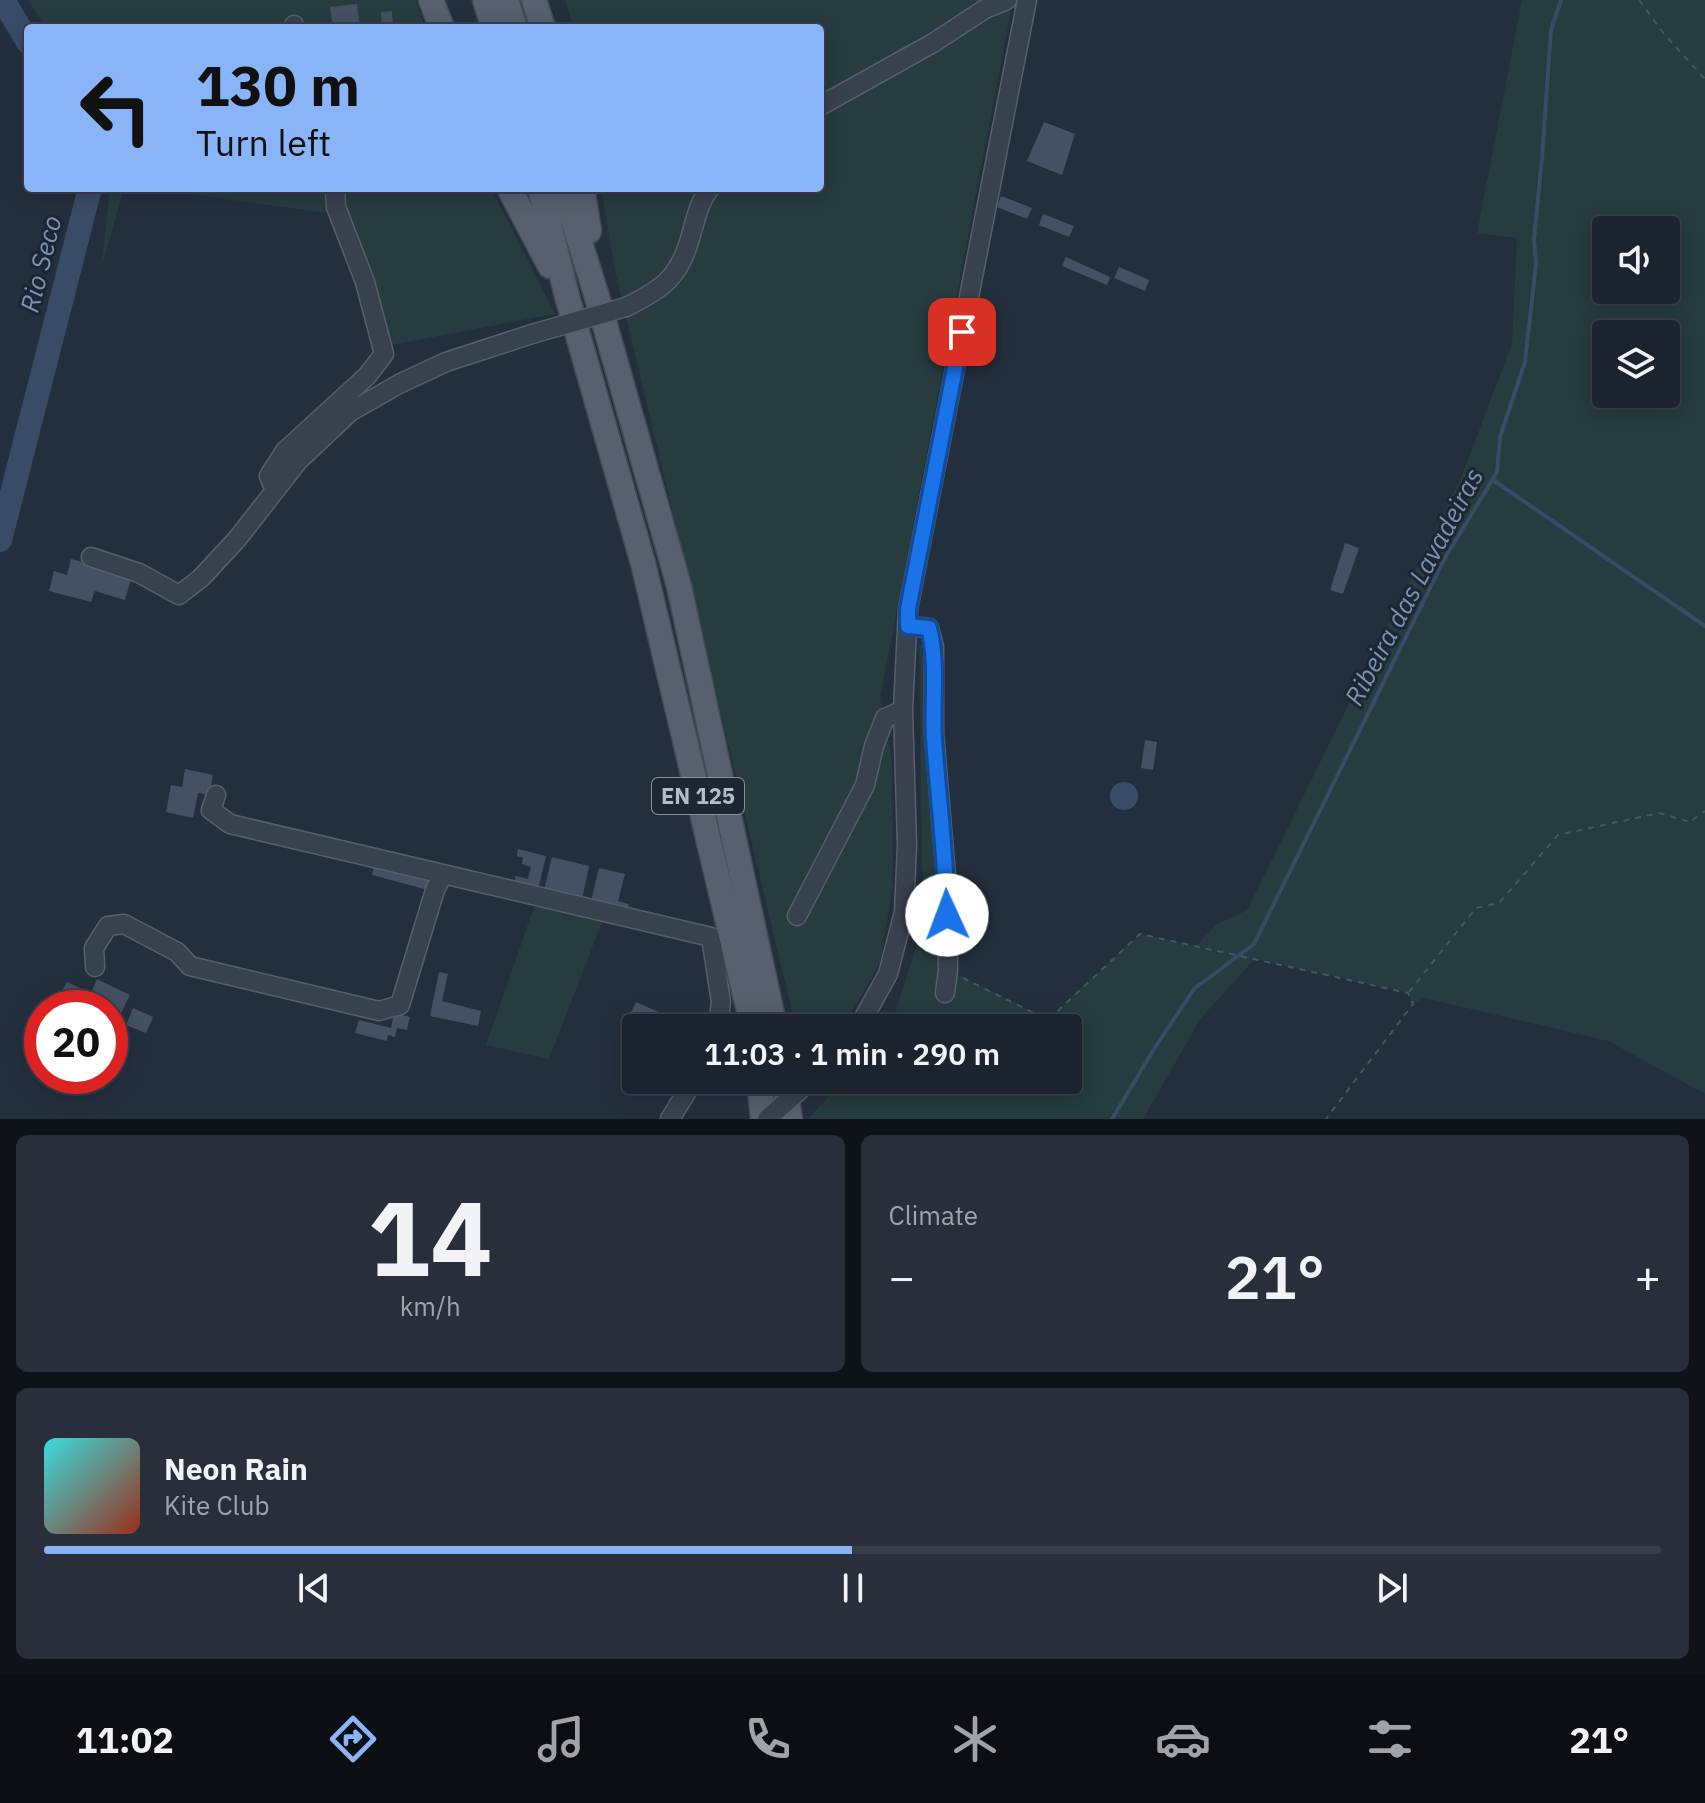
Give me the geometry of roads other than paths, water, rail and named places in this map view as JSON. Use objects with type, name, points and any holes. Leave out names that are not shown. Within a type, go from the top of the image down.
[{"type":"main road","points":[[431,0],[440,24]]},
{"type":"main road","points":[[485,0],[493,24]]},
{"type":"main road","points":[[506,0],[514,24]]},
{"type":"main road","points":[[534,0],[542,24]]},
{"type":"main road","points":[[511,192],[568,300]]},
{"type":"main road","name":"EN 125","points":[[541,192],[568,300],[643,563],[750,1014]]},
{"type":"main road","name":"EN 125","points":[[564,192],[679,586],[773,1014]]},
{"type":"main road","points":[[583,192],[597,297]]},
{"type":"main road","points":[[761,1094],[765,1119]]},
{"type":"main road","points":[[786,1094],[790,1119]]},
{"type":"street","points":[[824,104],[933,43],[985,9],[1007,0]]},
{"type":"street","points":[[866,1014],[888,974],[904,912],[907,845],[903,710],[908,609],[1027,0]]},
{"type":"street","points":[[275,490],[269,476],[285,451],[367,376],[384,354],[365,282],[336,207],[335,192]]},
{"type":"street","points":[[91,557],[139,573],[179,595],[201,578],[238,538],[298,461],[350,412],[446,362],[626,307],[654,293],[672,277],[687,250],[701,200],[707,192]]},
{"type":"street","points":[[908,626],[929,628],[934,647],[934,734],[947,887],[948,970],[945,993]]},
{"type":"street","points":[[797,916],[865,785],[874,746],[885,718],[903,710]]},
{"type":"street","points":[[216,795],[211,810],[230,824],[711,937],[721,1002],[720,1014]]},
{"type":"street","points":[[95,967],[94,948],[108,926],[124,924],[177,952],[190,966],[379,1011],[400,1005],[435,890],[443,874]]},
{"type":"street","points":[[670,1119],[685,1094]]},
{"type":"street","points":[[765,1119],[794,1094]]},
{"type":"water","points":[[1124,782],[1134,786],[1138,796],[1134,806],[1124,810],[1114,806],[1110,796],[1114,786]]},
{"type":"waterway","name":"Rio Seco","points":[[3,0],[24,35]]},
{"type":"waterway","name":"Ribeira das Lavadeiras","points":[[1112,1119],[1194,989],[1254,944],[1445,558],[1497,472],[1500,437],[1525,362],[1536,264],[1534,239],[1551,30],[1561,0]]},
{"type":"waterway","name":"Rio Seco","points":[[0,540],[89,192]]},
{"type":"waterway","points":[[1493,480],[1705,626]]}]
